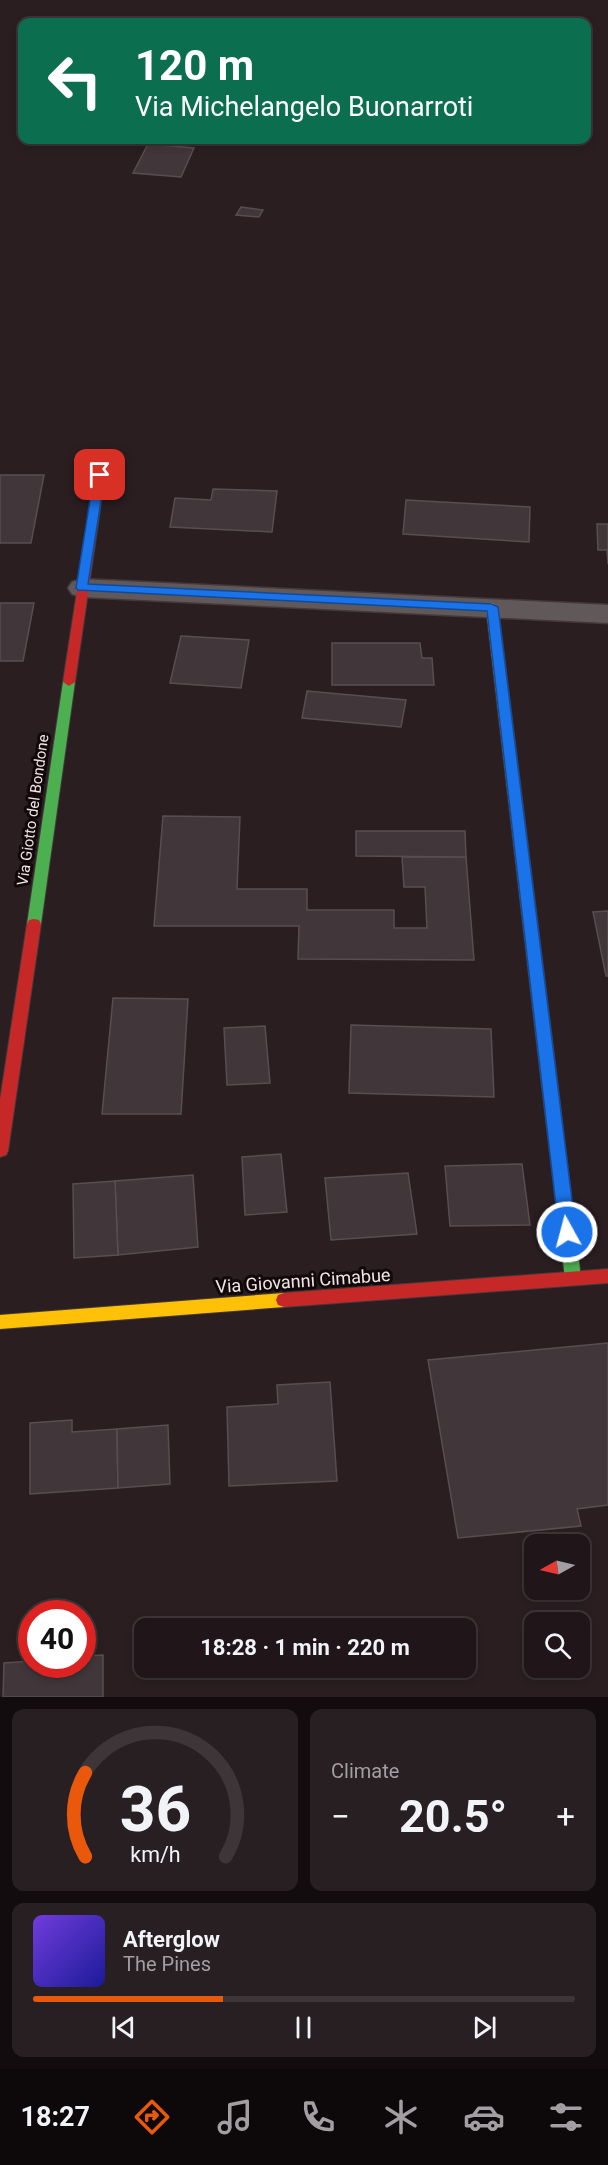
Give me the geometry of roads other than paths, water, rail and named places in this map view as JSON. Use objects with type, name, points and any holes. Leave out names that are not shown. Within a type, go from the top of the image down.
[{"type":"street","name":"Via Giotto del Bondone","points":[[0,1150],[100,475]]},
{"type":"street","points":[[82,588],[608,614]]},
{"type":"street","points":[[492,607],[573,1278]]},
{"type":"street","name":"Via Giovanni Cimabue","points":[[0,1322],[608,1276]]}]
